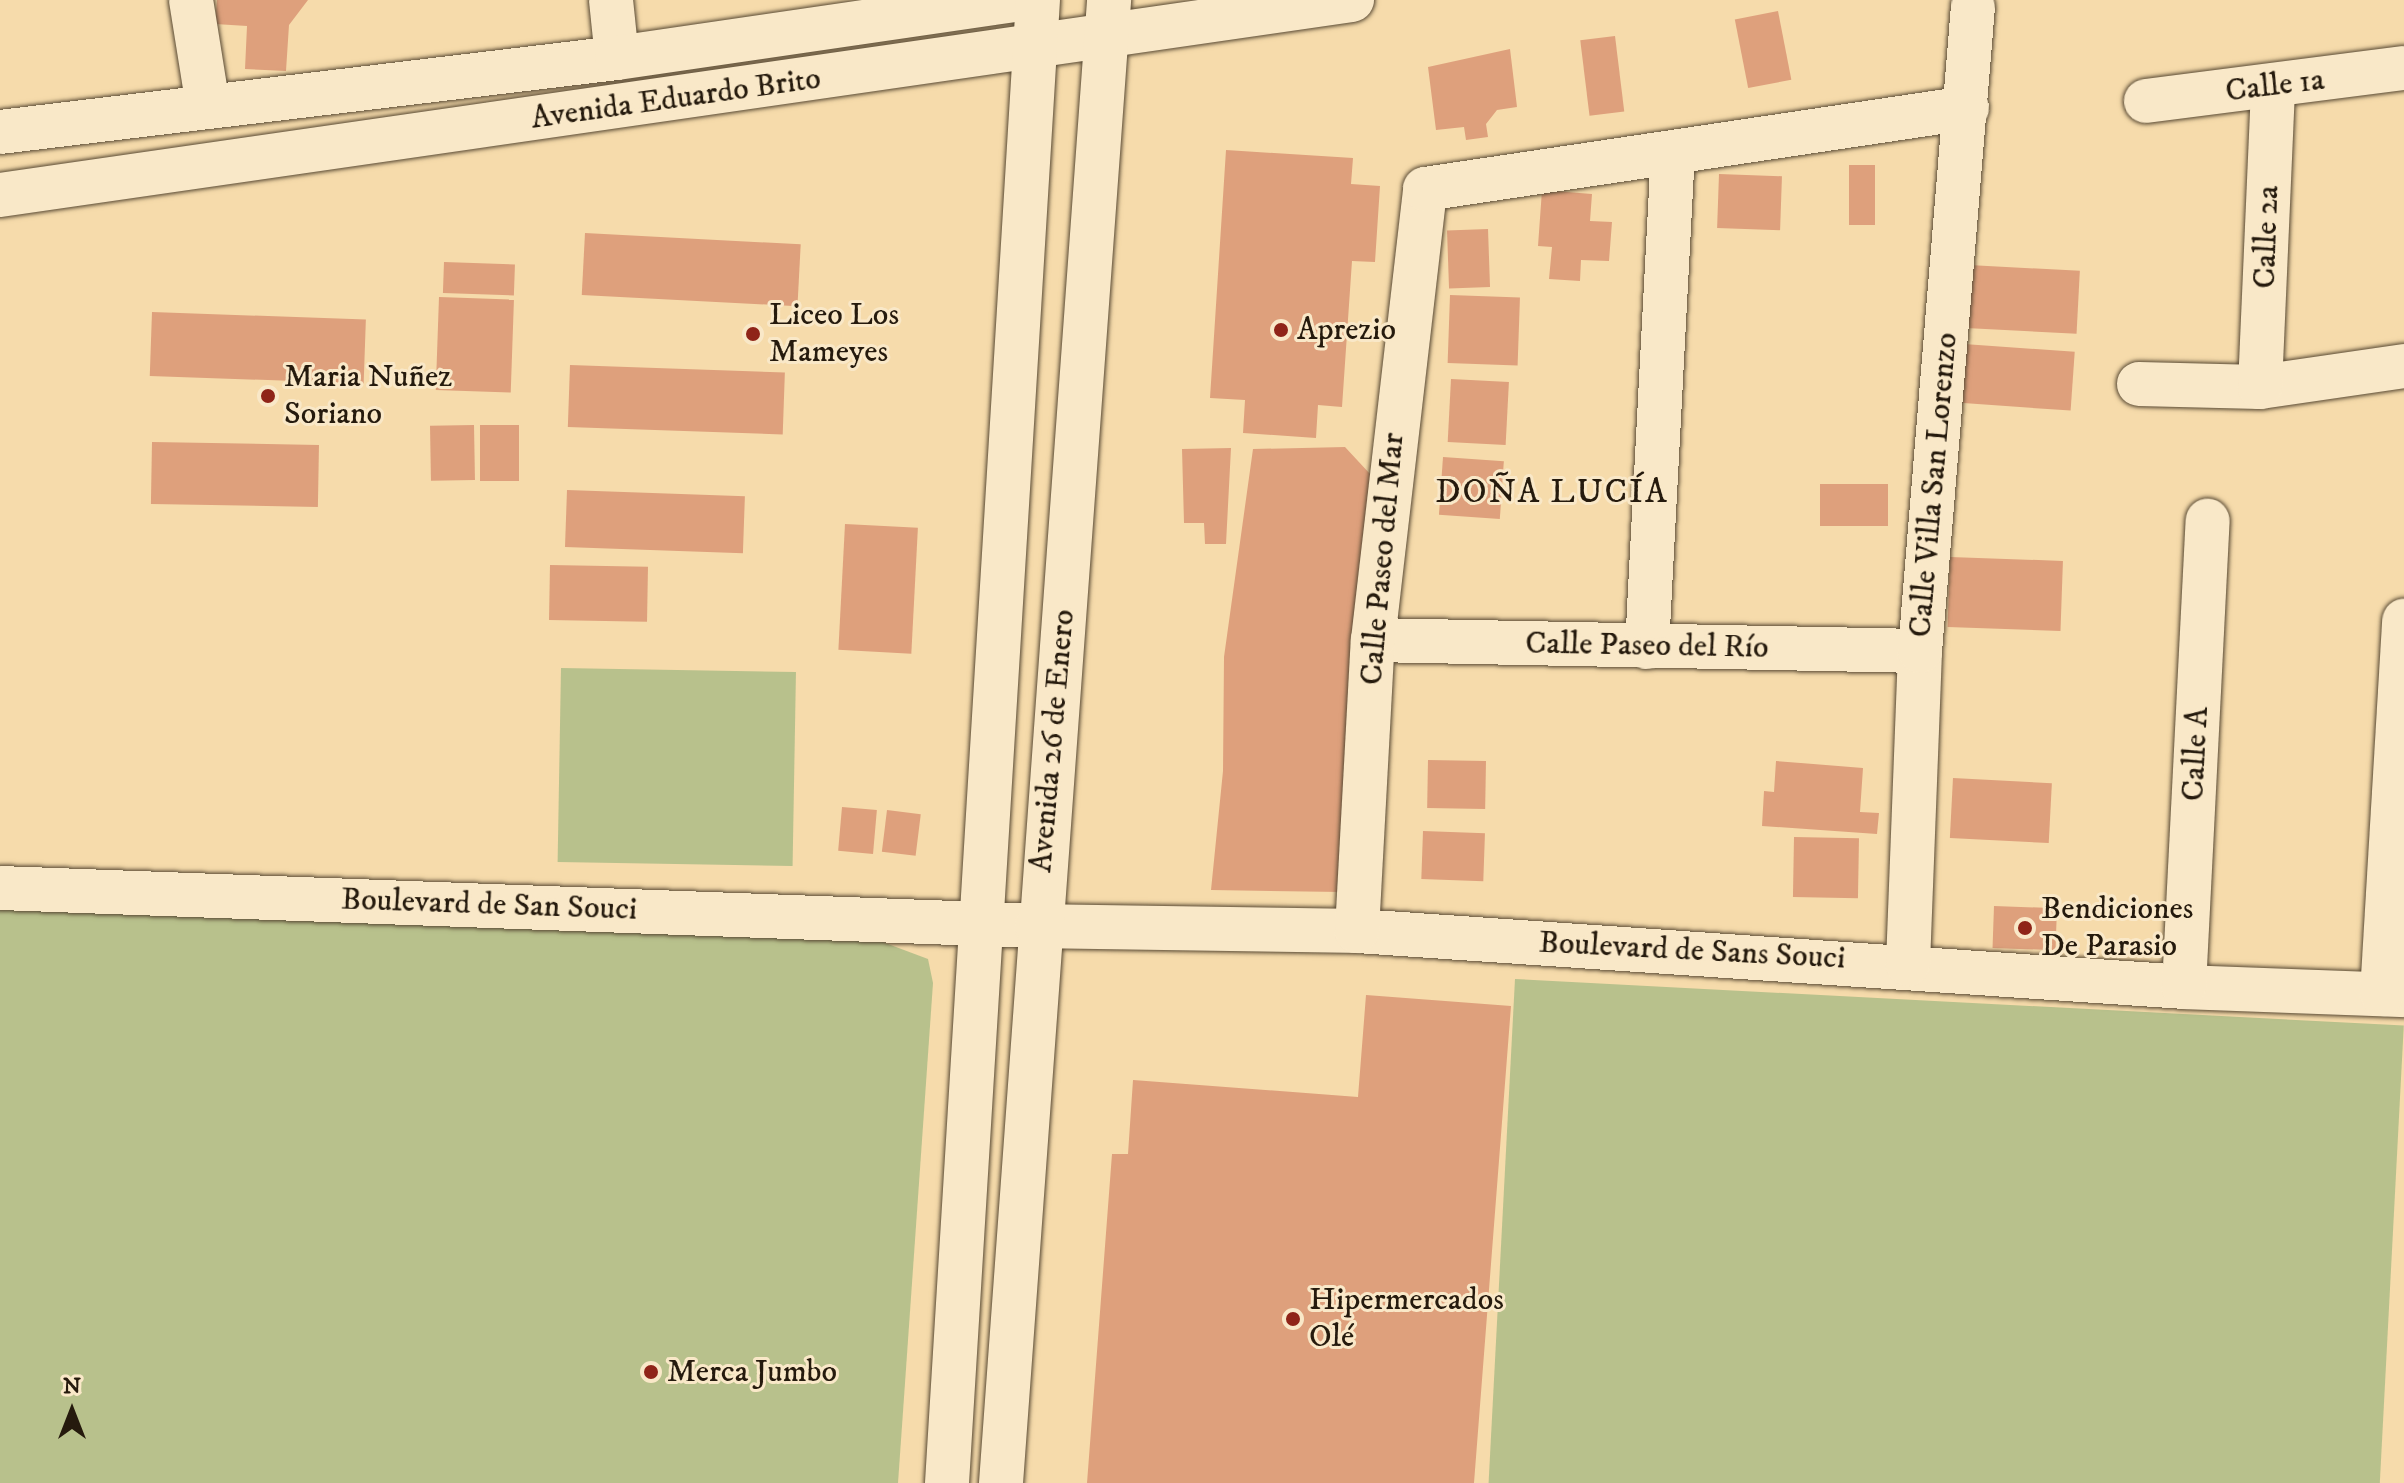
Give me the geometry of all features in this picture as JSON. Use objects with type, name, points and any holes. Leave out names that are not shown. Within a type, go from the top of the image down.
[{"type":"street","points":[[191,0],[208,106]]},
{"type":"street","points":[[611,0],[617,58]]},
{"type":"street","name":"Avenida Eduardo Brito","points":[[0,132],[617,58],[1013,0]]},
{"type":"street","name":"Avenida 26 de Enero","points":[[947,1483],[1038,0]]},
{"type":"street","name":"Avenida Eduardo Brito","points":[[0,195],[1036,47],[1107,19],[1352,0]]},
{"type":"street","name":"Calle Villa San Lorenzo","points":[[1908,964],[1920,651],[1973,7]]},
{"type":"street","name":"Avenida 26 de Enero","points":[[1001,1483],[1037,926],[1107,19]]},
{"type":"street","name":"Calle 1a","points":[[2146,101],[2404,68]]},
{"type":"street","name":"Calle 2a","points":[[2260,387],[2273,87]]},
{"type":"street","points":[[1647,647],[1673,154],[1967,108]]},
{"type":"street","name":"Calle Paseo del Mar","points":[[1357,931],[1373,640],[1425,189],[1673,154]]},
{"type":"street","points":[[2139,384],[2260,387],[2404,366]]},
{"type":"street","name":"Calle A","points":[[2184,987],[2208,521]]},
{"type":"street","points":[[2393,994],[2404,621]]},
{"type":"street","name":"Calle Paseo del Río","points":[[1373,640],[1920,651]]},
{"type":"street","name":"Boulevard de San Souci","points":[[0,888],[979,923]]},
{"type":"street","name":"Boulevard de Sans Souci","points":[[979,923],[1357,931],[1908,964],[2184,987],[2393,994]]},
{"type":"green space","points":[[561,668],[796,672],[793,866],[558,862]]},
{"type":"green space","points":[[0,907],[880,941],[928,959],[933,983],[898,1483],[0,1483]]},
{"type":"green space","points":[[1515,979],[2404,1026],[2380,1483],[1489,1483]]},
{"type":"building","points":[[217,0],[308,0],[289,25],[286,71],[245,69],[247,26],[215,24]]},
{"type":"building","points":[[1778,11],[1791,80],[1748,88],[1735,19]]},
{"type":"building","points":[[1615,36],[1624,111],[1590,116],[1580,40]]},
{"type":"building","points":[[1510,49],[1517,107],[1497,110],[1486,124],[1488,137],[1466,140],[1464,127],[1436,130],[1428,67]]},
{"type":"building","name":"Aprezio","points":[[1226,150],[1353,158],[1351,184],[1380,186],[1375,262],[1352,261],[1342,407],[1318,405],[1316,438],[1243,433],[1245,400],[1210,398]]},
{"type":"building","points":[[1849,165],[1875,165],[1875,225],[1849,225]]},
{"type":"building","points":[[1719,174],[1782,176],[1780,230],[1717,228]]},
{"type":"building","points":[[1542,190],[1592,194],[1590,221],[1612,222],[1609,261],[1581,260],[1580,281],[1549,279],[1552,247],[1538,246]]},
{"type":"building","points":[[1488,229],[1490,287],[1449,288],[1447,230]]},
{"type":"building","points":[[585,233],[801,244],[797,306],[582,295]]},
{"type":"building","points":[[444,262],[515,264],[514,295],[443,293]]},
{"type":"building","points":[[1969,265],[2080,271],[2077,334],[1966,328]]},
{"type":"building","points":[[1450,295],[1520,297],[1518,365],[1448,363]]},
{"type":"building","points":[[439,297],[514,300],[511,393],[436,390]]},
{"type":"building","points":[[152,312],[366,319],[364,383],[150,376]]},
{"type":"building","points":[[1964,344],[2075,352],[2071,411],[1960,403]]},
{"type":"building","points":[[570,365],[785,373],[783,434],[568,427]]},
{"type":"building","points":[[1451,379],[1509,382],[1506,445],[1448,442]]},
{"type":"building","points":[[474,425],[475,480],[431,481],[430,426]]},
{"type":"building","points":[[480,425],[519,425],[519,481],[480,481]]},
{"type":"building","points":[[152,442],[319,445],[318,507],[151,504]]},
{"type":"building","points":[[1345,447],[1371,475],[1342,892],[1211,890],[1223,771],[1224,657],[1253,449]]},
{"type":"building","points":[[1231,448],[1226,544],[1205,544],[1204,523],[1184,523],[1182,449]]},
{"type":"building","points":[[1443,457],[1504,461],[1500,519],[1439,515]]},
{"type":"building","points":[[1820,484],[1888,484],[1888,526],[1820,526]]},
{"type":"building","points":[[567,490],[745,496],[743,553],[565,547]]},
{"type":"building","points":[[845,524],[918,528],[911,654],[838,650]]},
{"type":"building","points":[[1950,557],[2063,561],[2060,631],[1948,627]]},
{"type":"building","points":[[550,565],[648,567],[647,622],[549,620]]},
{"type":"building","points":[[1428,760],[1486,761],[1485,809],[1427,808]]},
{"type":"building","points":[[1776,761],[1863,768],[1860,812],[1879,813],[1877,834],[1762,826],[1764,791],[1774,792]]},
{"type":"building","points":[[1953,778],[2052,783],[2049,843],[1950,838]]},
{"type":"building","points":[[842,807],[877,810],[873,854],[838,851]]},
{"type":"building","points":[[887,810],[921,814],[916,856],[882,852]]},
{"type":"building","points":[[1423,831],[1485,833],[1483,881],[1421,879]]},
{"type":"building","points":[[1794,837],[1859,838],[1858,898],[1793,897]]},
{"type":"building","name":"Bendiciones De Parasio","points":[[1994,906],[2057,908],[2055,950],[1993,948]]},
{"type":"building","name":"Hipermercados Olé","points":[[1366,995],[1511,1006],[1474,1483],[1087,1483],[1112,1154],[1128,1154],[1133,1080],[1358,1097]]},
{"type":"place","name":"Aprezio","points":[[1281,330]]},
{"type":"place","name":"Liceo Los Mameyes","points":[[753,334]]},
{"type":"place","name":"Maria Nuñez Soriano","points":[[268,396]]},
{"type":"place","name":"Bendiciones De Parasio","points":[[2025,928]]},
{"type":"place","name":"Hipermercados Olé","points":[[1293,1319]]},
{"type":"place","name":"Merca Jumbo","points":[[651,1372]]},
{"type":"district","name":"DOÑA LUCÍA","points":[[1552,493]]}]
